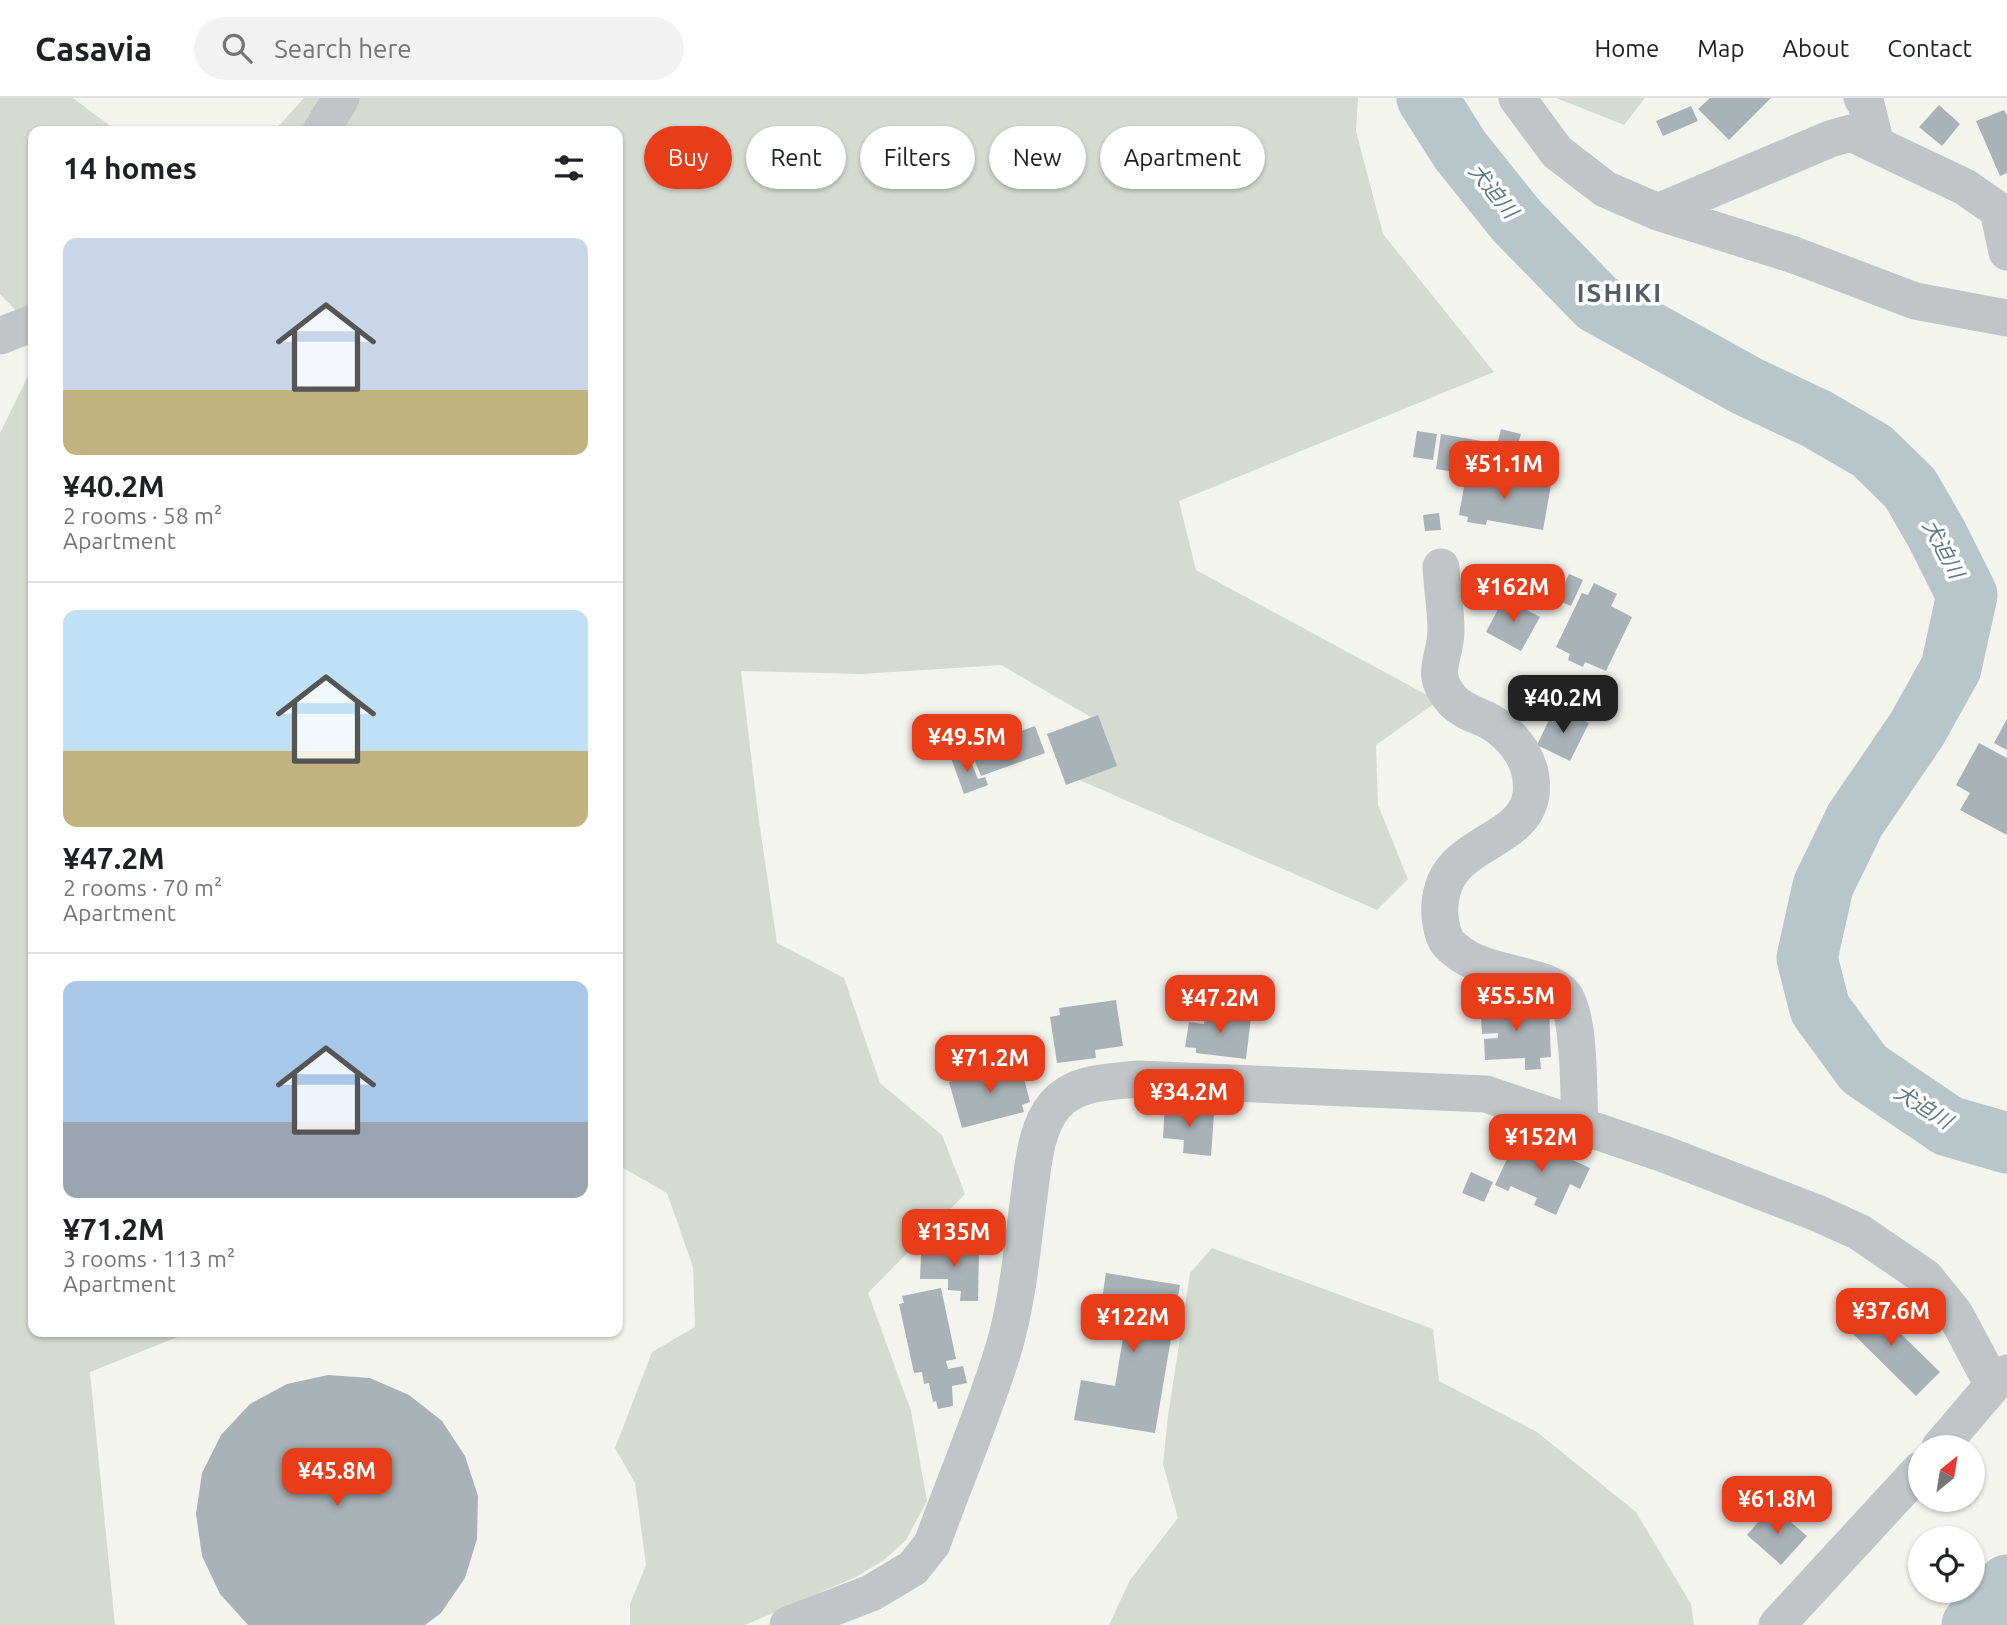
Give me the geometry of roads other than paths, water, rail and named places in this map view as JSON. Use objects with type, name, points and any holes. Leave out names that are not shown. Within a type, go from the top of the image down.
[{"type":"street","points":[[324,126],[341,98]]},
{"type":"street","points":[[1517,98],[1556,152],[1605,189],[1658,212],[1794,255],[1914,301],[2007,318]]},
{"type":"street","points":[[1862,98],[1866,104],[1876,145]]},
{"type":"street","points":[[1658,212],[1830,139],[1851,133],[1965,187],[1998,210],[2007,252]]},
{"type":"street","points":[[0,336],[28,325]]},
{"type":"street","points":[[1441,567],[1446,633],[1440,659],[1440,682],[1453,701],[1505,731],[1522,749],[1530,773],[1531,796],[1521,817],[1494,840],[1467,854],[1448,874],[1440,896],[1439,915],[1446,942],[1466,959],[1552,985],[1564,996],[1575,1024],[1580,1125]]},
{"type":"street","points":[[788,1625],[871,1593],[913,1567],[932,1544],[1003,1352],[1018,1285],[1033,1166],[1042,1129],[1053,1107],[1070,1091],[1095,1084],[1139,1079],[1486,1094],[1664,1154],[1817,1213],[1859,1232],[1924,1277],[1955,1314],[2000,1379],[1951,1435]]},
{"type":"street","points":[[1777,1625],[1908,1483]]},
{"type":"waterway","name":"犬迫川","points":[[1427,98],[1460,150],[1516,220],[1597,303],[1747,386],[1817,419],[1872,451],[1910,488],[1936,533],[1967,595],[1951,668],[1917,729],[1855,820],[1823,886],[1807,958],[1820,1009],[1864,1069],[1948,1126],[2007,1143]]},
{"type":"waterway","points":[[1972,1625],[2007,1585]]},
{"type":"district","name":"ISHIKI","points":[[1620,293]]}]
